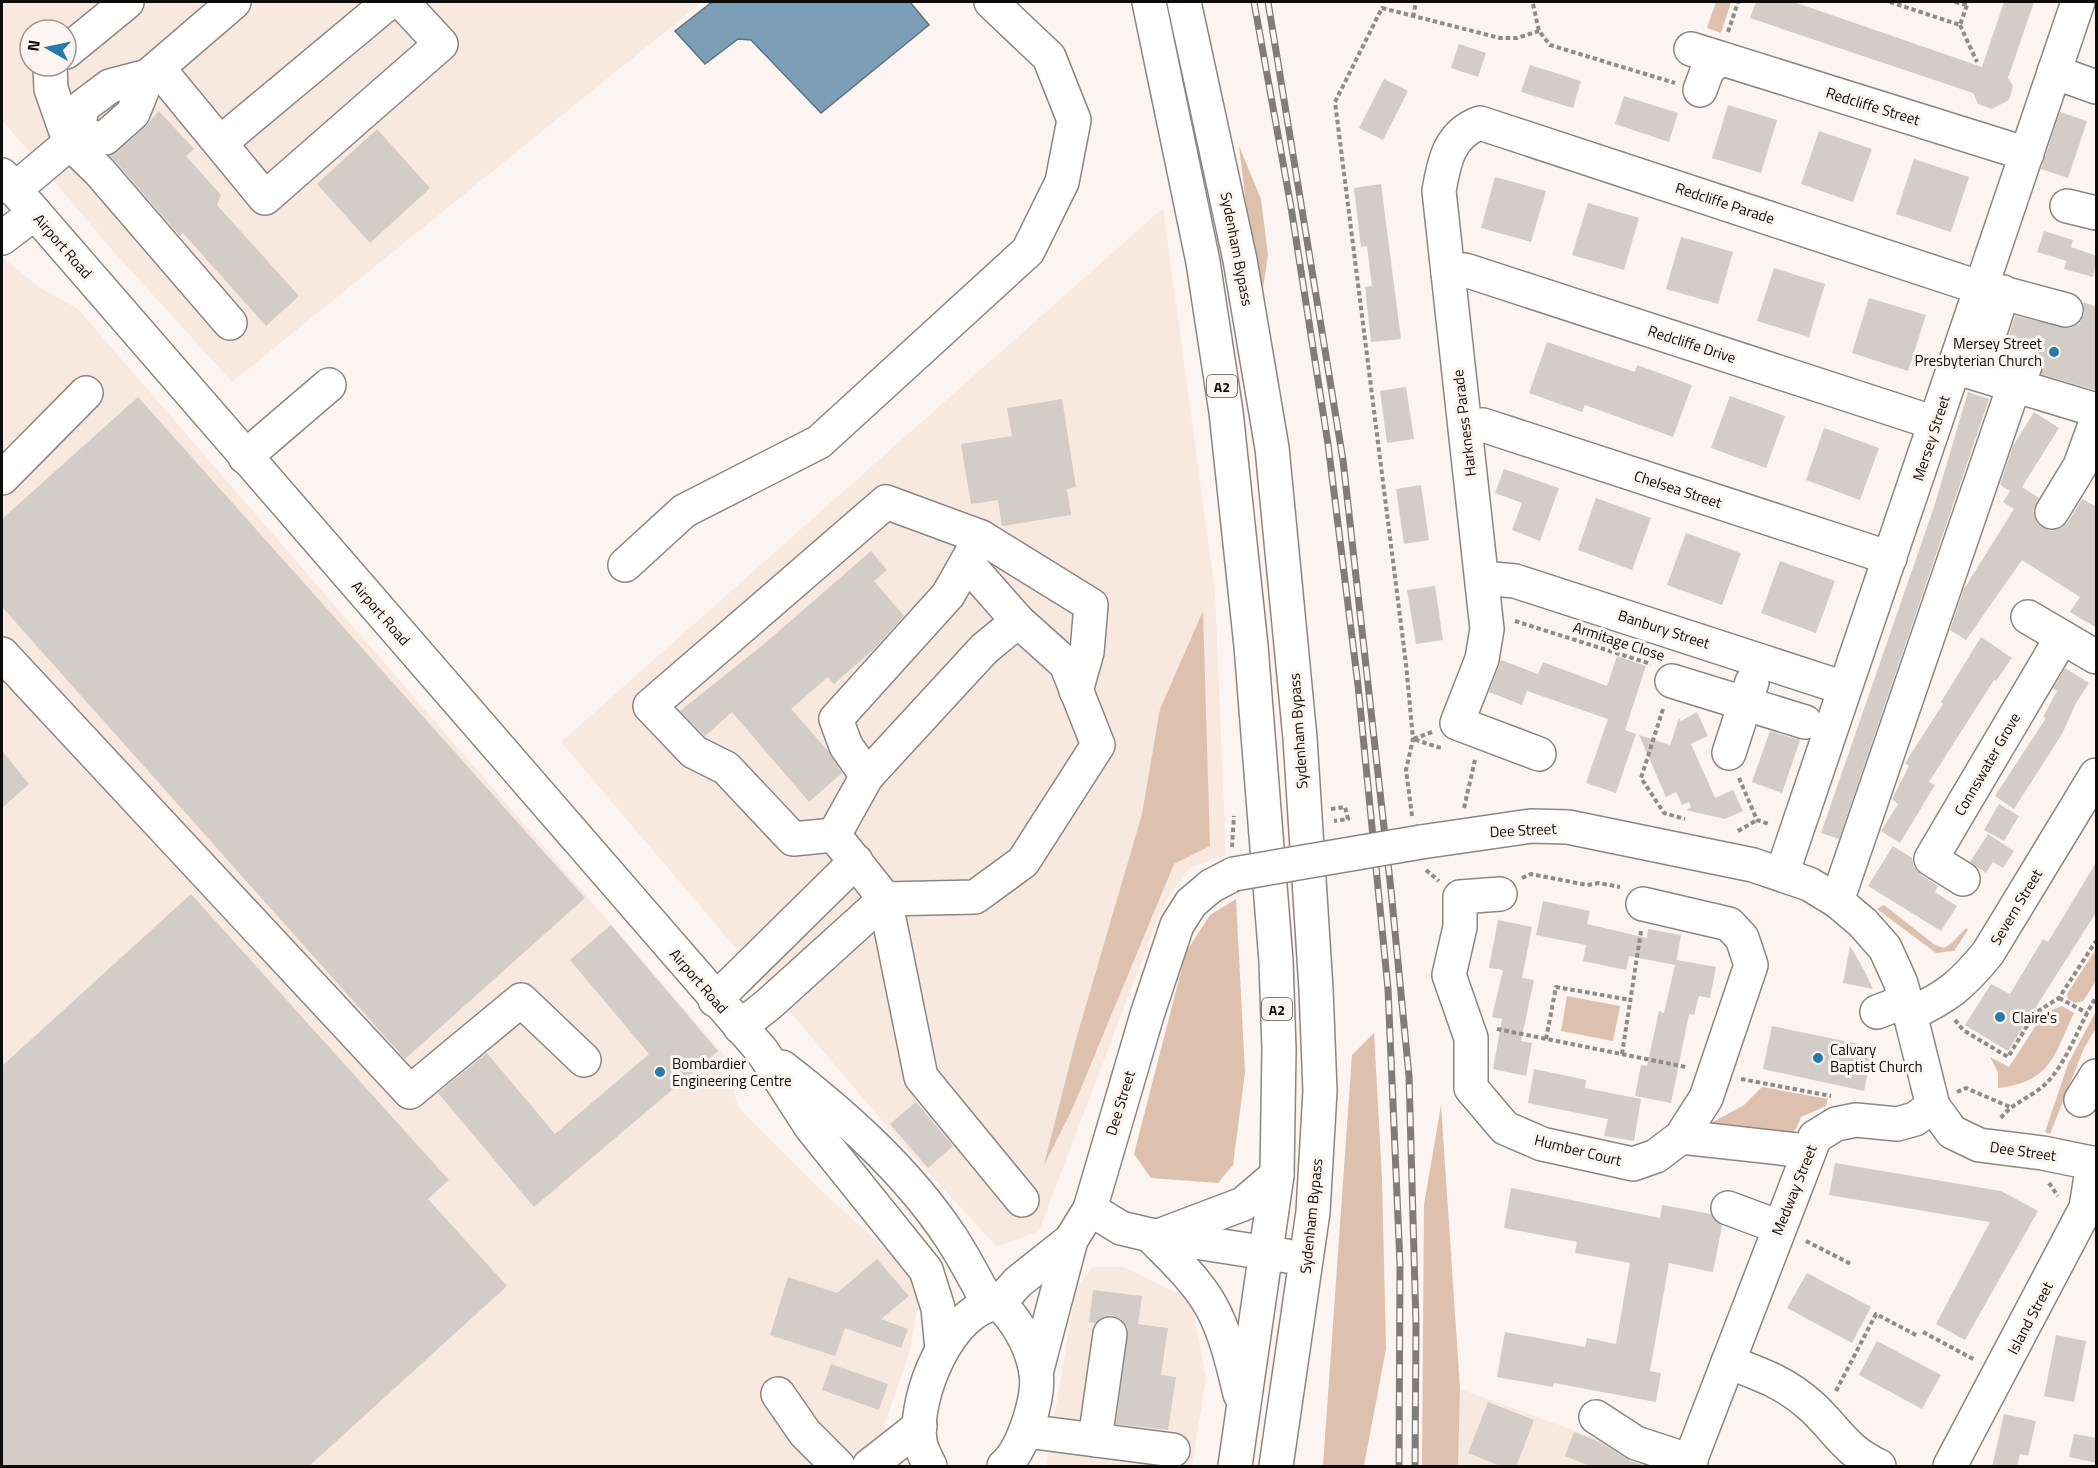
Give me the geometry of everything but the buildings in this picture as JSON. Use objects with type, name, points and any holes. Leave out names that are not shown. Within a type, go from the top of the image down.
[{"type":"main road","points":[[78,42],[127,2]]},
{"type":"main road","points":[[2,238],[17,192],[74,140],[82,107],[110,86],[153,72],[234,2]]},
{"type":"main road","points":[[220,143],[389,2]]},
{"type":"main road","points":[[153,72],[220,143],[265,198],[441,45],[402,2]]},
{"type":"main road","points":[[625,565],[684,511],[819,442],[1028,251],[1062,182],[1074,120],[1049,57],[991,2]]},
{"type":"main road","name":"A2","points":[[1149,2],[1203,262],[1226,412],[1268,843],[1279,1050],[1276,1175],[1267,1254],[1235,1467]]},
{"type":"main road","name":"Sydenham Bypass","points":[[1185,2],[1248,307],[1272,448],[1290,629],[1306,841],[1320,1091],[1308,1259],[1276,1467]]},
{"type":"main road","name":"Mersey Street","points":[[1782,874],[1954,367],[1992,289],[2027,154],[2078,2]]},
{"type":"main road","name":"Redcliffe Street","points":[[1686,86],[1707,71],[1705,54],[2027,154]]},
{"type":"main road","points":[[2054,72],[2097,87]]},
{"type":"main road","points":[[51,78],[51,89],[74,140],[230,324]]},
{"type":"main road","name":"Redcliffe Parade","points":[[1468,127],[1480,123],[1526,137],[1992,289],[2066,310]]},
{"type":"main road","name":"Harkness Parade","points":[[1468,127],[1454,139],[1443,169],[1439,191],[1487,629],[1482,659],[1446,739],[1539,754]]},
{"type":"main road","name":"Airport Road","points":[[17,192],[715,1000],[762,1051],[811,1127],[926,1270],[938,1308],[942,1349]]},
{"type":"main road","name":"Redcliffe Drive","points":[[1448,273],[1465,270],[1935,423]]},
{"type":"main road","points":[[1992,289],[1983,354],[2024,378],[2097,410]]},
{"type":"main road","points":[[1954,367],[2024,378]]},
{"type":"main road","points":[[1837,900],[2024,378]]},
{"type":"main road","points":[[245,457],[329,385]]},
{"type":"main road","points":[[2,478],[86,393]]},
{"type":"main road","points":[[2052,512],[2088,471],[2097,422]]},
{"type":"main road","name":"Chelsea Street","points":[[1465,425],[1483,425],[1890,558]]},
{"type":"main road","points":[[834,835],[793,839],[726,768],[694,752],[650,706],[886,502],[974,550],[1091,604],[1087,652],[1076,691]]},
{"type":"main road","points":[[740,1027],[769,1004],[885,899],[975,897],[1023,862],[1098,745],[1066,664],[1018,621],[974,550]]},
{"type":"main road","points":[[867,776],[846,746],[836,719],[948,595],[974,550]]},
{"type":"main road","name":"Banbury Street","points":[[1482,578],[1515,580],[1844,688]]},
{"type":"main road","points":[[2028,617],[2097,657]]},
{"type":"main road","points":[[834,835],[867,776],[984,649],[1018,621]]},
{"type":"main road","name":"Connswater Grove","points":[[1963,879],[1931,859],[2062,637]]},
{"type":"main road","points":[[2,654],[410,1092],[521,1000],[584,1060]]},
{"type":"main road","points":[[1729,753],[1759,660]]},
{"type":"main road","points":[[1672,681],[1805,722]]},
{"type":"main road","name":"Severn Street","points":[[1898,1009],[1940,1001],[1965,980],[1988,953],[2097,775]]},
{"type":"main road","name":"Dee Street","points":[[1018,1452],[1071,1240],[1090,1209],[1137,1048],[1177,925],[1191,903],[1233,865],[1531,826],[1568,827],[1782,874],[1809,884],[1837,900],[1863,923],[1885,948],[1898,1009],[1946,1099],[1952,1132],[1979,1145],[2043,1153],[2095,1163]]},
{"type":"main road","points":[[834,835],[885,899],[921,1077],[1022,1200]]},
{"type":"main road","points":[[715,1000],[856,861]]},
{"type":"main road","points":[[1460,897],[1500,894]]},
{"type":"main road","name":"Humber Court","points":[[1460,897],[1460,927],[1449,975],[1470,1038],[1471,1088],[1505,1128],[1542,1144],[1633,1164],[1656,1156],[1681,1137],[1706,1098],[1751,965],[1746,947],[1729,924],[1643,904]]},
{"type":"main road","name":"Airport Road","points":[[762,1051],[833,1106],[864,1136],[949,1235],[994,1303],[1015,1319],[1036,1373]]},
{"type":"main road","name":"Medway Street","points":[[1689,1464],[1815,1137],[1836,1124],[1856,1120],[1897,1124],[1915,1119],[1946,1099]]},
{"type":"main road","points":[[1681,1137],[1808,1152]]},
{"type":"main road","name":"Island Street","points":[[1950,1467],[2001,1374],[2085,1208],[2095,1163]]},
{"type":"main road","points":[[1155,1235],[1243,1204],[1276,1175]]},
{"type":"main road","points":[[1728,1208],[1779,1227]]},
{"type":"main road","points":[[1090,1209],[1120,1227],[1155,1235],[1308,1259]]},
{"type":"main road","points":[[1155,1235],[1199,1288],[1210,1305],[1227,1344],[1243,1408]]},
{"type":"main road","name":"Dee Street","points":[[930,1467],[920,1441],[920,1426],[927,1381],[942,1349],[965,1321],[994,1303],[1071,1240]]},
{"type":"main road","points":[[1095,1440],[1110,1334]]},
{"type":"main road","points":[[1728,1362],[1782,1382],[1812,1407],[1854,1453],[1879,1467]]},
{"type":"main road","points":[[778,1394],[805,1432],[838,1467]]},
{"type":"main road","points":[[1596,1417],[1636,1443],[1689,1464]]},
{"type":"main road","points":[[868,1467],[920,1426]]},
{"type":"main road","points":[[1018,1452],[1095,1440],[1173,1450]]},
{"type":"path","points":[[1413,17],[1416,2]]},
{"type":"path","points":[[1890,2],[1960,25]]},
{"type":"path","points":[[1955,2],[1967,3],[1960,25],[1977,62]]},
{"type":"path","points":[[1533,4],[1539,31],[1550,45],[1686,86]]},
{"type":"path","points":[[1460,897],[1417,841],[1406,770],[1413,739],[1406,664],[1335,102],[1382,8],[1500,38],[1517,38],[1539,31]]},
{"type":"path","name":"Armitage Close","points":[[1486,611],[1675,672],[1641,778],[1664,813],[1694,822]]},
{"type":"path","points":[[1729,753],[1757,820]]},
{"type":"path","points":[[1461,817],[1476,755]]},
{"type":"path","points":[[1233,865],[1234,812]]},
{"type":"path","points":[[1733,834],[1757,820],[1796,832]]},
{"type":"path","points":[[1500,894],[1513,882],[1531,874],[1587,885],[1599,883],[1620,887],[1643,904],[1622,1054]]},
{"type":"path","points":[[1940,1001],[1963,1030],[2008,1057],[2035,1013],[2059,998],[2097,941]]},
{"type":"path","points":[[1546,1039],[1556,987],[1631,1000]]},
{"type":"path","points":[[1998,1127],[1999,1120],[2011,1108],[2036,1094],[2053,1077],[2097,997]]},
{"type":"path","points":[[2059,998],[2087,1013]]},
{"type":"path","points":[[1466,1023],[1836,1097],[1856,1120]]},
{"type":"path","points":[[1946,1099],[1966,1088],[2011,1108]]},
{"type":"path","points":[[1779,1227],[1851,1264]]},
{"type":"path","points":[[1826,1423],[1876,1314],[1918,1336]]},
{"type":"path","points":[[1923,1332],[2001,1374]]},
{"type":"shaded area","points":[[2,2],[702,2],[232,382],[114,252],[2,120]]},
{"type":"shaded area","points":[[1716,2],[1731,2],[1721,33],[1707,28]]},
{"type":"shaded area","points":[[1239,146],[1261,199],[1268,255],[1262,295],[1249,229]]},
{"type":"shaded area","points":[[1163,208],[1215,592],[1226,855],[1189,868],[1163,905],[1039,1231],[997,1247],[902,1144],[561,742]]},
{"type":"shaded area","points":[[2,257],[40,288],[78,309],[724,1055],[738,1107],[825,1194],[906,1268],[918,1305],[909,1354],[884,1426],[893,1466],[2,1466]]},
{"type":"shaded area","points":[[1203,611],[1210,846],[1174,864],[1071,1112],[1044,1165],[1075,1043],[1142,814],[1160,709]]},
{"type":"shaded area","points":[[1236,899],[1245,1072],[1233,1165],[1218,1183],[1151,1178],[1134,1154],[1186,952],[1210,915]]},
{"type":"shaded area","points":[[1884,905],[1935,945],[1944,948],[1966,928],[1968,930],[1954,951],[1936,953],[1877,909]]},
{"type":"shaded area","points":[[2096,949],[2096,981],[2083,1001],[2075,1003],[2068,999],[2067,994]]},
{"type":"shaded area","points":[[1567,996],[1620,1006],[1613,1041],[1561,1031]]},
{"type":"shaded area","points":[[2062,1006],[2074,1013],[2048,1064],[2030,1080],[1998,1088],[1998,1072],[1990,1057],[2009,1067],[2044,1013]]},
{"type":"shaded area","points":[[2096,1011],[2096,1028],[2084,1048],[2050,1134],[2045,1132],[2068,1064]]},
{"type":"shaded area","points":[[1374,1033],[1382,1178],[1386,1349],[1364,1466],[1323,1466],[1352,1055]]},
{"type":"shaded area","points":[[1762,1087],[1828,1099],[1826,1106],[1801,1117],[1796,1129],[1787,1136],[1709,1130],[1713,1122],[1744,1105]]},
{"type":"shaded area","points":[[1441,1105],[1460,1389],[1458,1466],[1422,1466],[1424,1205]]},
{"type":"shaded area","points":[[1092,1267],[1124,1267],[1191,1300],[1206,1378],[1192,1466],[1046,1466],[1076,1289]]},
{"type":"shaded area","points":[[1460,1389],[1672,1466],[1458,1466]]},
{"type":"water","points":[[712,2],[910,2],[929,25],[821,113],[751,40],[738,39],[705,64],[675,31]]},
{"type":"railway","points":[[1254,2],[1291,207],[1328,444],[1358,685],[1388,989],[1400,1264],[1399,1466]]},
{"type":"railway","points":[[1268,2],[1343,460],[1391,890],[1409,1076],[1416,1325],[1415,1466]]},
{"type":"place","name":"Mersey Street Presbyterian Church","points":[[2054,352]]},
{"type":"place","name":"Claire's","points":[[2000,1017]]},
{"type":"place","name":"Calvary Baptist Church","points":[[1818,1058]]},
{"type":"place","name":"Bombardier Engineering Centre","points":[[660,1072]]}]
